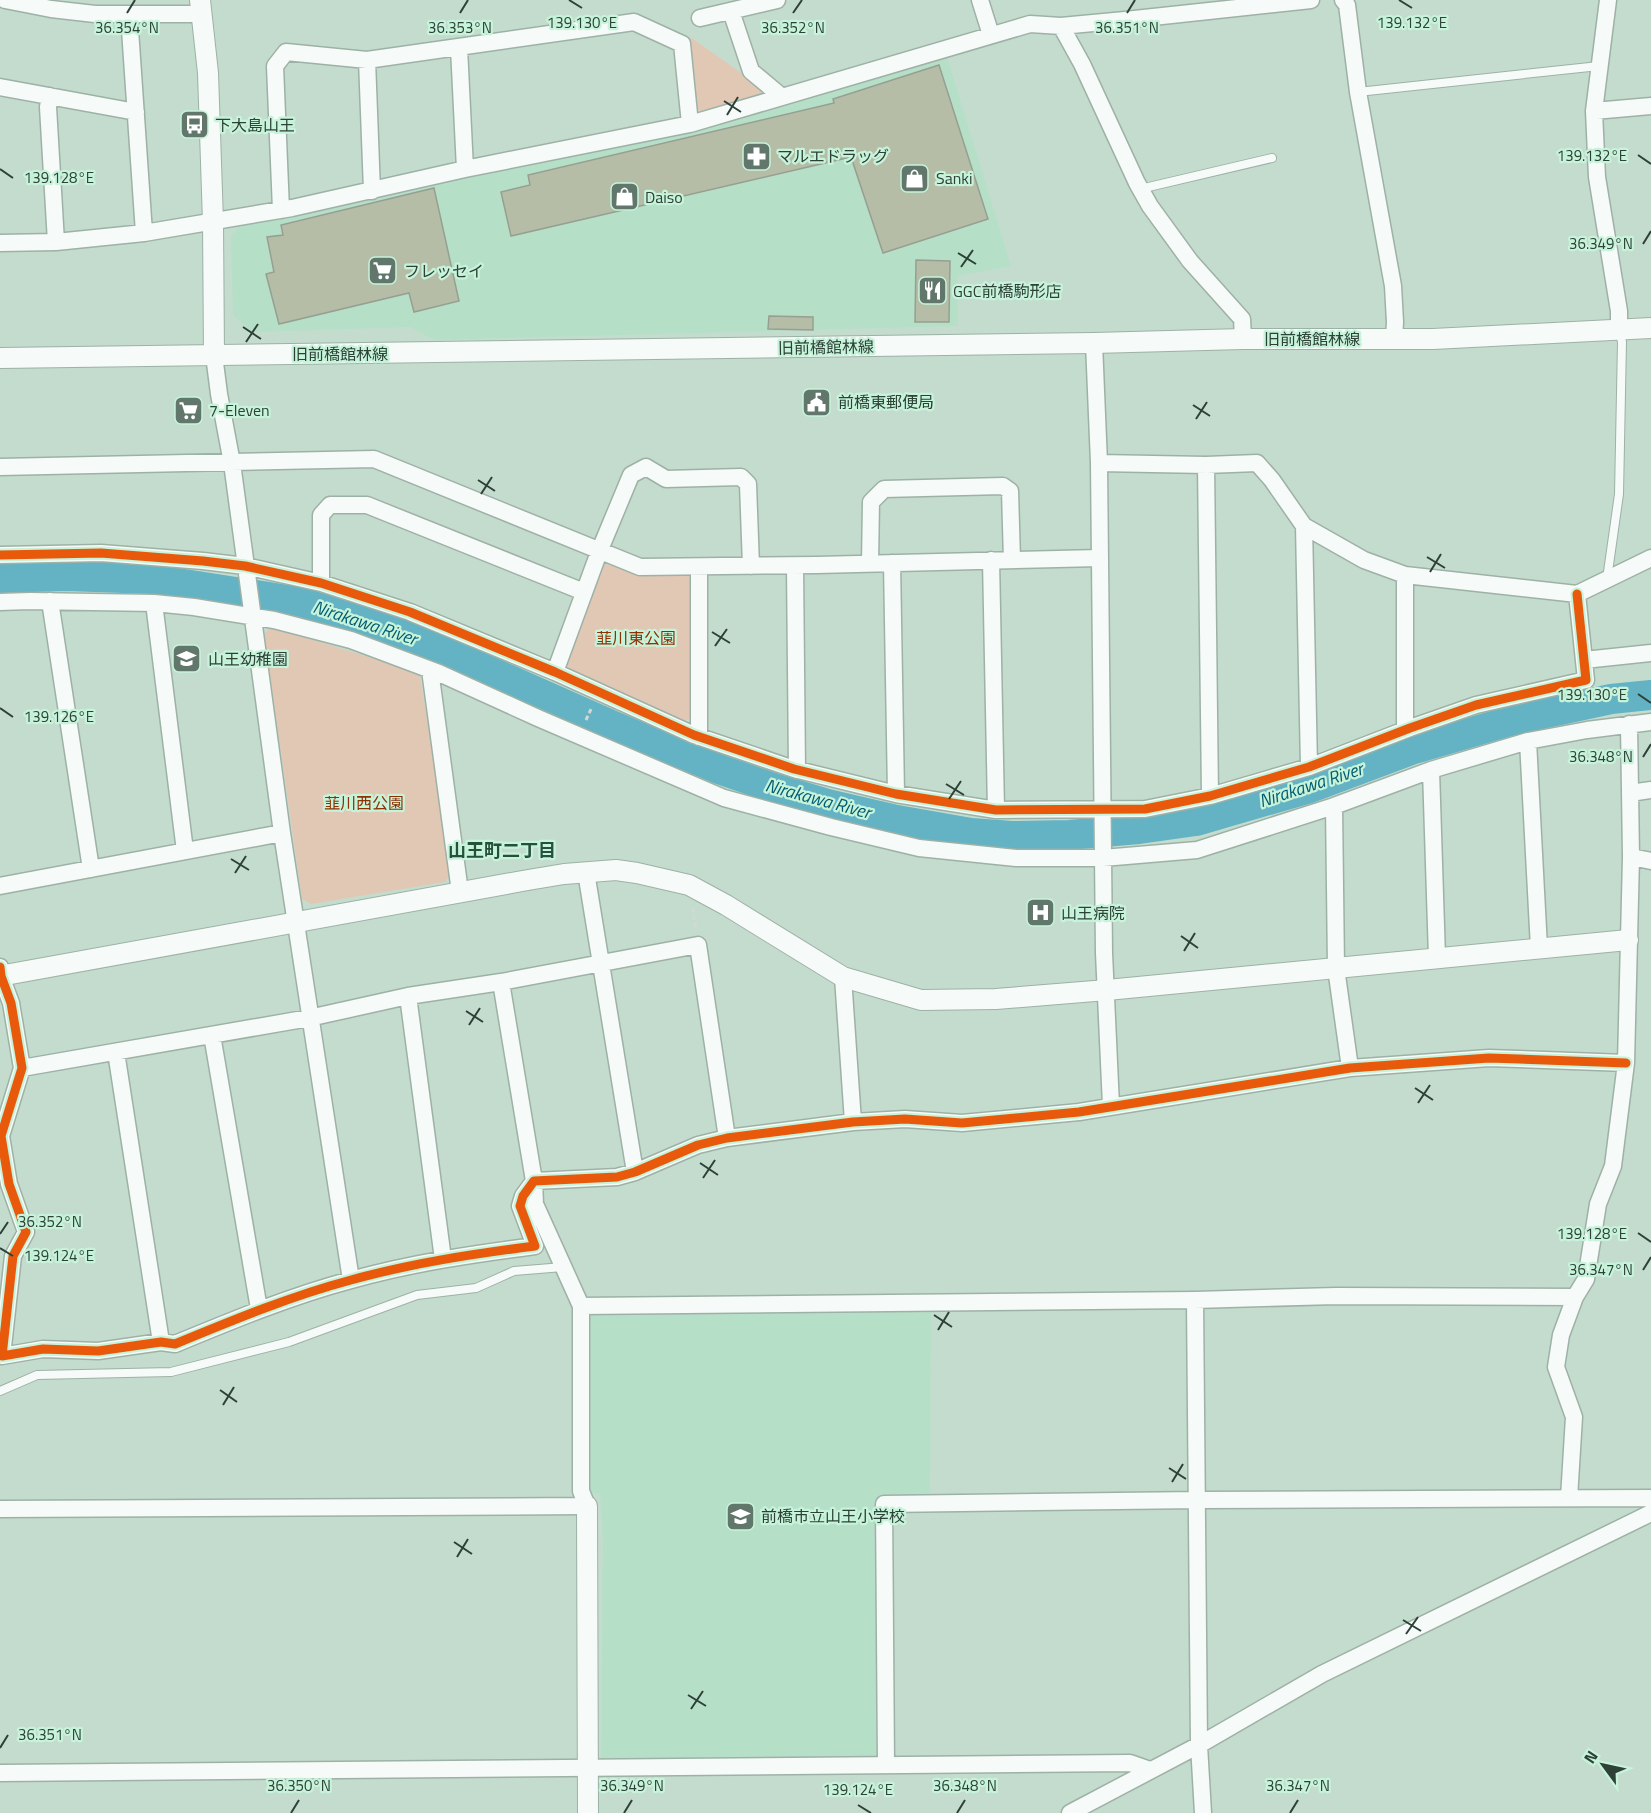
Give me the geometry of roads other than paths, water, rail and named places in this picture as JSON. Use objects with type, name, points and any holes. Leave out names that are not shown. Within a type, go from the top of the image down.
[{"type":"street","points":[[5,0],[74,13],[129,15],[201,7],[208,73],[213,222],[214,355],[232,463],[309,1018],[351,1280]]},
{"type":"street","points":[[700,18],[777,0]]},
{"type":"street","points":[[980,0],[991,35]]},
{"type":"street","points":[[0,243],[56,242],[144,233],[213,222],[281,210],[465,169],[690,124],[1030,24],[1061,26],[1311,0]]},
{"type":"street","points":[[1344,0],[1350,22],[1358,92],[1393,286],[1394,338]]},
{"type":"street","points":[[1608,0],[1594,111],[1597,177],[1619,311],[1619,330]]},
{"type":"street","points":[[732,10],[751,71],[782,97]]},
{"type":"street","points":[[129,15],[144,233]]},
{"type":"street","points":[[281,210],[275,66],[286,52],[367,60],[634,22],[682,44],[690,124]]},
{"type":"street","points":[[1061,26],[1082,64],[1126,164],[1140,189],[1190,261],[1242,319],[1243,339]]},
{"type":"street","points":[[459,48],[465,169]]},
{"type":"street","points":[[367,60],[372,191]]},
{"type":"street","points":[[0,87],[136,112]]},
{"type":"street","points":[[50,96],[48,107],[56,242]]},
{"type":"street","points":[[1594,111],[1651,106]]},
{"type":"street","name":"旧前橋館林線","points":[[0,358],[1243,339],[1433,339],[1651,328]]},
{"type":"street","points":[[1094,343],[1099,463],[1104,953],[1111,1106]]},
{"type":"street","points":[[0,467],[374,459],[640,567],[795,566],[1099,558]]},
{"type":"street","points":[[1099,463],[1206,465],[1257,463],[1272,480],[1304,526],[1364,560],[1405,575],[1577,594],[1651,558]]},
{"type":"street","points":[[1206,465],[1210,796]]},
{"type":"street","points":[[555,672],[599,552],[631,475],[646,467],[666,479],[741,477],[748,484],[751,566]]},
{"type":"street","points":[[870,564],[870,502],[884,489],[1003,486],[1010,491],[1012,560]]},
{"type":"street","points":[[321,583],[321,514],[330,505],[367,505],[584,592]]},
{"type":"street","points":[[1304,526],[1309,767]]},
{"type":"street","points":[[0,555],[101,554],[321,583],[410,612],[555,672],[699,737],[797,770],[896,794],[996,810],[1145,809],[1210,796],[1309,767],[1476,705],[1586,680],[1577,594]]},
{"type":"street","points":[[992,561],[996,810]]},
{"type":"street","points":[[892,563],[896,794]]},
{"type":"street","points":[[795,566],[797,770]]},
{"type":"street","points":[[699,567],[699,737]]},
{"type":"street","points":[[1405,575],[1405,730]]},
{"type":"street","points":[[50,601],[91,869]]},
{"type":"street","points":[[0,602],[154,603],[251,610],[351,640],[430,670],[735,801],[919,848],[1016,858],[1197,850],[1334,806],[1431,770],[1528,741],[1587,730],[1651,722]]},
{"type":"street","points":[[154,603],[185,851]]},
{"type":"street","points":[[1584,660],[1651,653]]},
{"type":"street","points":[[430,670],[460,892]]},
{"type":"street","points":[[1569,1498],[1574,1417],[1556,1367],[1561,1335],[1575,1297],[1586,1279],[1598,1204],[1613,1166],[1626,1063],[1631,857],[1629,724]]},
{"type":"street","points":[[1528,741],[1539,948]]},
{"type":"street","points":[[1431,770],[1437,958]]},
{"type":"street","points":[[1630,793],[1651,790]]},
{"type":"street","points":[[1334,806],[1336,968],[1350,1068]]},
{"type":"street","points":[[0,886],[282,833]]},
{"type":"street","points":[[1631,857],[1651,861]]},
{"type":"street","points":[[534,1181],[523,1196],[520,1206],[535,1246],[443,1258],[351,1280],[259,1309],[175,1344],[161,1342],[98,1351],[43,1349],[2,1356],[13,1256],[26,1232],[4,1186],[1,1136],[22,1068],[11,1003],[0,973],[528,880],[616,870],[689,885],[726,905],[843,977],[921,1000],[996,999],[1107,990],[1628,940]]},
{"type":"street","points":[[586,873],[635,1172]]},
{"type":"street","points":[[22,1068],[309,1018],[408,996],[501,982],[699,945],[726,1138]]},
{"type":"street","points":[[843,977],[853,1122]]},
{"type":"street","points":[[501,982],[534,1181],[535,1204],[581,1306],[581,1491],[587,1506],[588,1813]]},
{"type":"street","points":[[408,996],[443,1258]]},
{"type":"street","points":[[212,1035],[259,1309]]},
{"type":"street","points":[[116,1052],[161,1342]]},
{"type":"street","points":[[534,1181],[617,1177],[635,1172],[698,1145],[726,1138],[853,1122],[904,1119],[962,1123],[1079,1112],[1350,1068],[1490,1058],[1626,1063]]},
{"type":"street","points":[[581,1306],[1195,1300],[1336,1296],[1575,1297]]},
{"type":"street","points":[[1195,1300],[1199,1745],[1203,1813]]},
{"type":"street","points":[[886,1765],[884,1504],[1651,1498]]},
{"type":"street","points":[[0,1509],[587,1506]]},
{"type":"street","points":[[1070,1813],[1199,1745],[1322,1674],[1651,1513]]},
{"type":"street","points":[[0,1773],[1130,1762],[1150,1770]]},
{"type":"lane","points":[[1358,92],[1599,66]]},
{"type":"lane","points":[[1140,189],[1272,158]]},
{"type":"lane","points":[[1607,579],[1619,494],[1622,342],[1619,330]]},
{"type":"lane","points":[[0,1391],[37,1375],[171,1372],[289,1342],[417,1295],[476,1288],[514,1271],[563,1267]]},
{"type":"waterway","name":"Nirakawa River","points":[[0,578],[66,576],[152,579],[301,602],[415,638],[609,724],[716,768],[768,786],[828,804],[897,820],[971,833],[1012,836],[1069,835],[1196,821],[1310,788],[1414,749],[1510,721],[1611,699],[1651,695]]},
{"type":"place","name":"下大島山王","points":[[194,125]]},
{"type":"place","name":"マルエドラッグ","points":[[756,156]]},
{"type":"place","name":"Sanki","points":[[915,178]]},
{"type":"place","name":"Daiso","points":[[624,197]]},
{"type":"place","name":"フレッセイ","points":[[383,271]]},
{"type":"place","name":"GGC前橋駒形店","points":[[932,291]]},
{"type":"place","name":"前橋東郵便局","points":[[817,402]]},
{"type":"place","name":"7-Eleven","points":[[188,410]]},
{"type":"place","name":"山王幼稚園","points":[[187,659]]},
{"type":"place","name":"山王病院","points":[[1040,913]]},
{"type":"place","name":"前橋市立山王小学校","points":[[740,1516]]},
{"type":"district","name":"山王町二丁目","points":[[502,851]]},
{"type":"park label","name":"韮川東公園","points":[[636,638]]},
{"type":"park label","name":"韮川西公園","points":[[364,803]]}]
